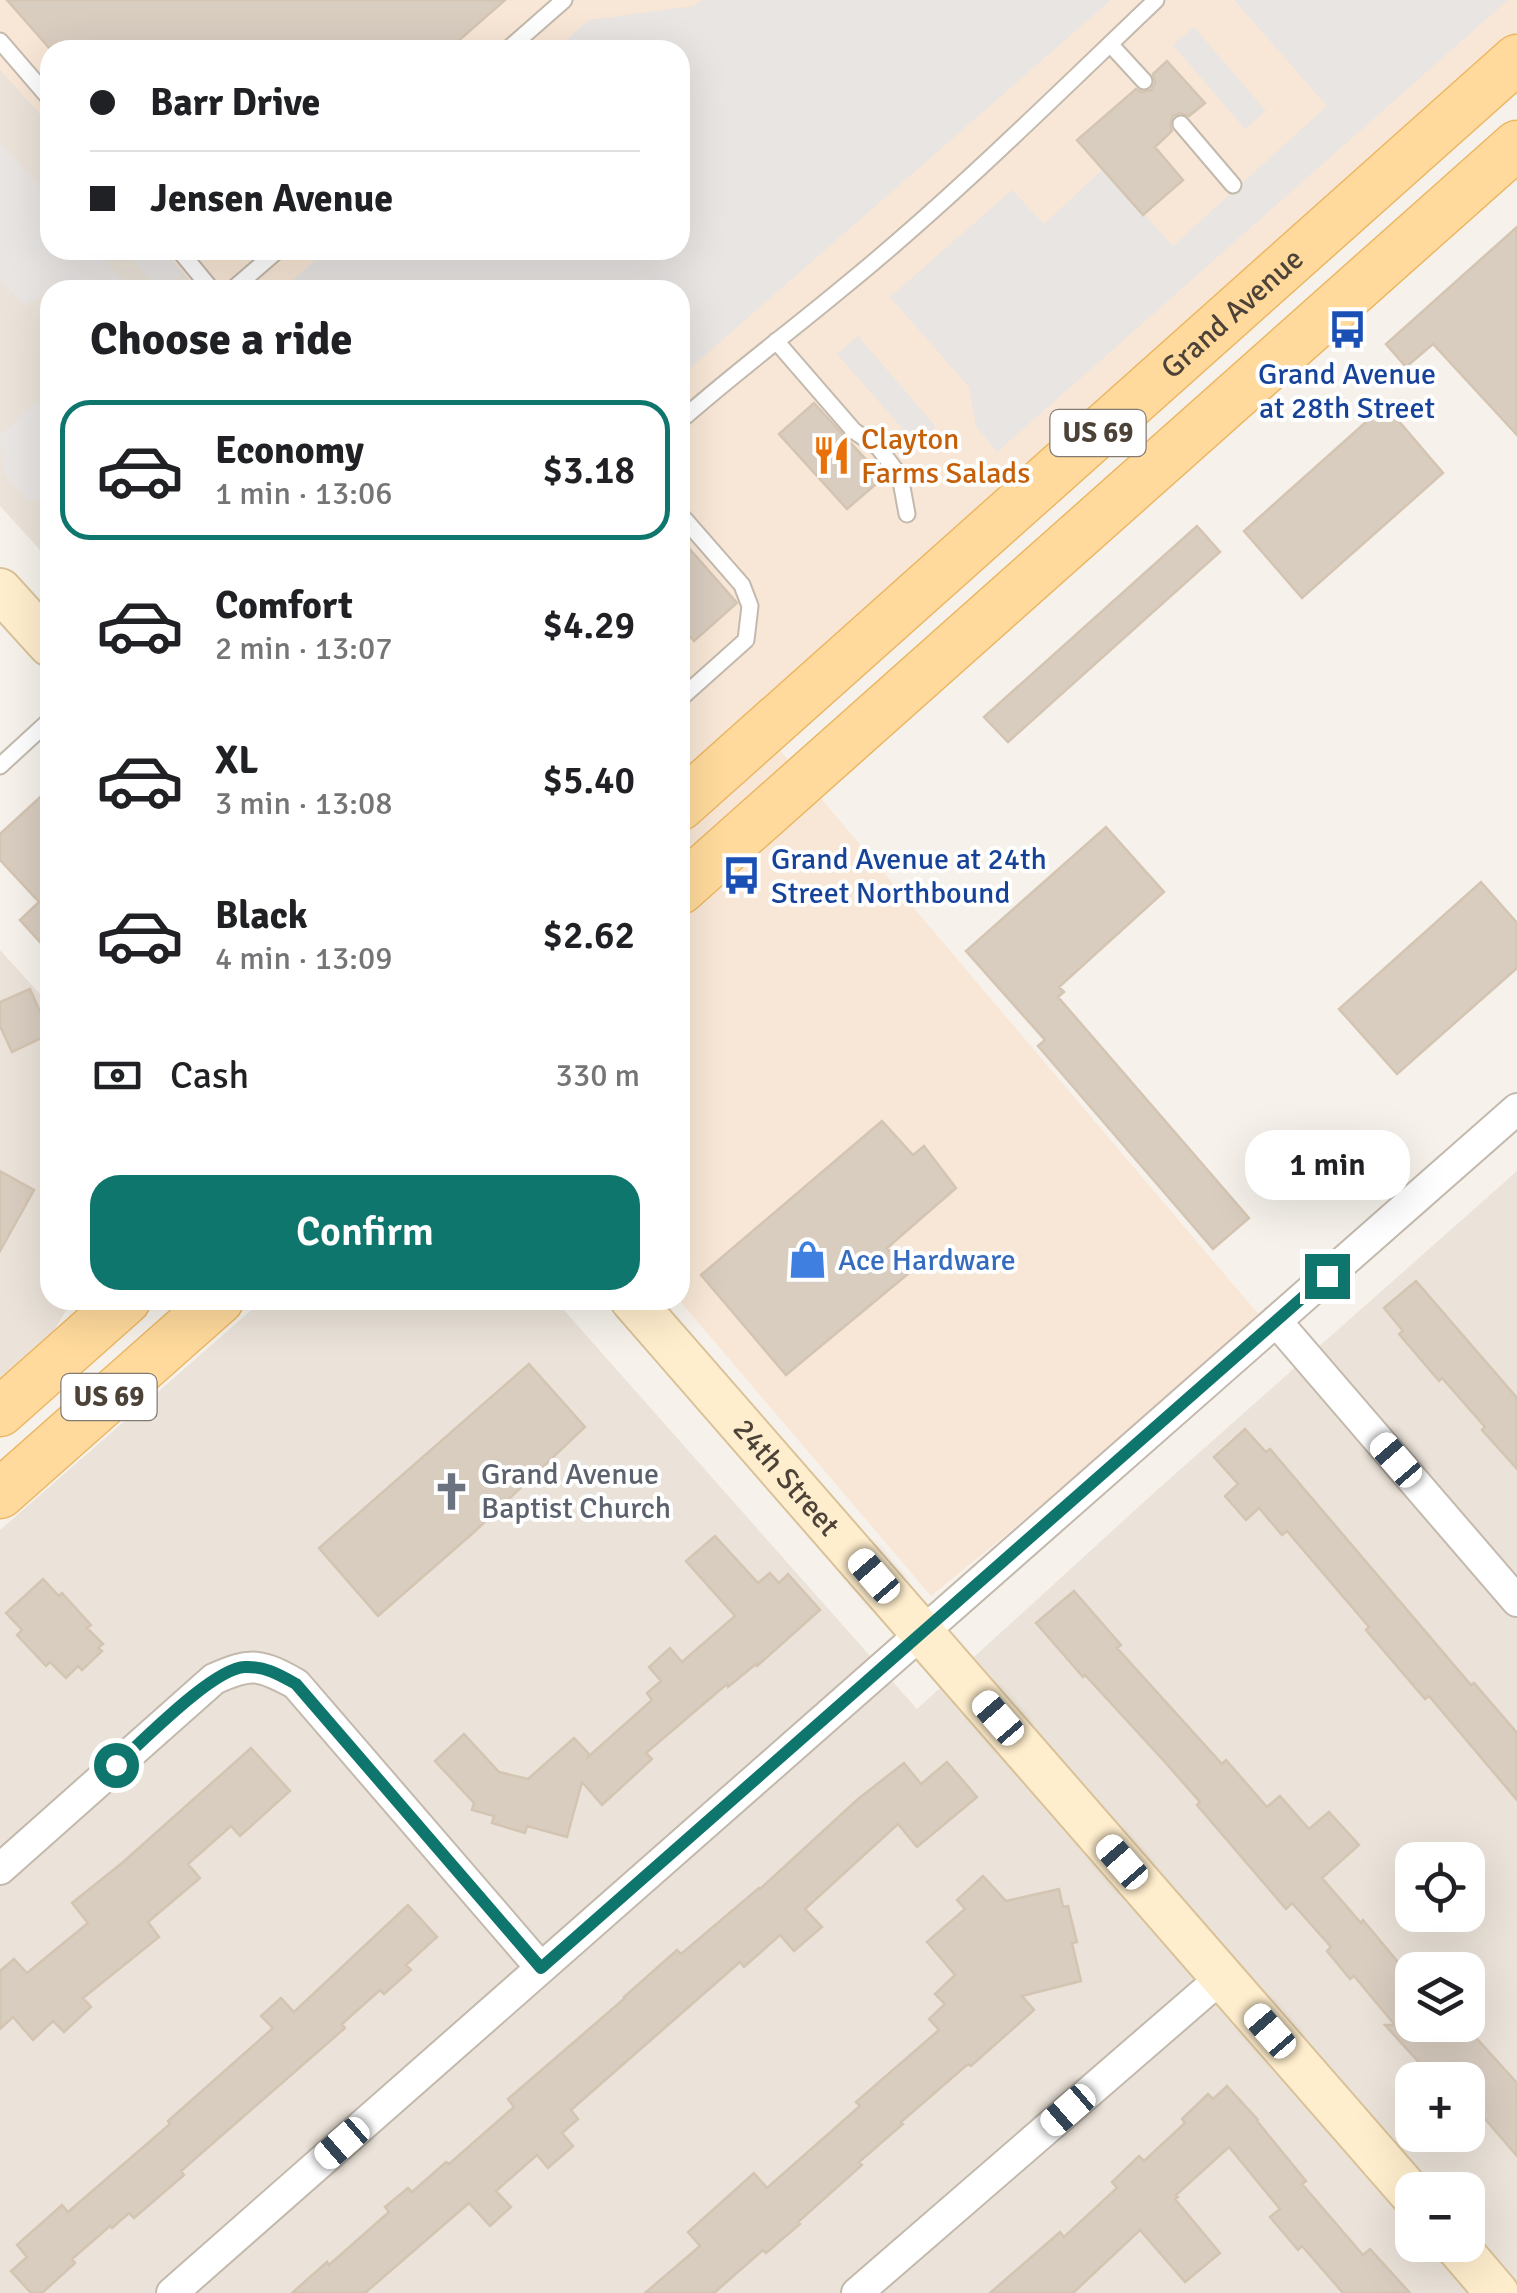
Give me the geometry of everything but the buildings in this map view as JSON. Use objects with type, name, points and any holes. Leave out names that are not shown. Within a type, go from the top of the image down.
[{"type":"main road","name":"Grand Avenue","points":[[690,797],[1517,60]]},
{"type":"main road","name":"US 69","points":[[690,881],[1517,146]]},
{"type":"main road","points":[[0,590],[40,630]]},
{"type":"main road","name":"US 69","points":[[0,1412],[115,1310]]},
{"type":"main road","name":"US 69","points":[[0,1494],[208,1310]]},
{"type":"main road","name":"24th Street","points":[[641,1310],[1395,2175]]},
{"type":"main road","points":[[1471,2262],[1498,2293]]},
{"type":"street","points":[[172,2293],[1517,1109]]},
{"type":"street","points":[[1276,1321],[1517,1601]]},
{"type":"street","points":[[0,1868],[214,1678],[242,1666],[270,1670],[296,1684],[541,1968]]},
{"type":"street","points":[[857,2293],[1222,1976]]},
{"type":"lane","points":[[518,40],[564,0]]},
{"type":"lane","points":[[690,413],[842,290],[988,160],[1156,0]]},
{"type":"lane","points":[[0,41],[40,87]]},
{"type":"lane","points":[[1110,44],[1144,81]]},
{"type":"lane","points":[[1180,124],[1233,185]]},
{"type":"lane","points":[[186,260],[204,280]]},
{"type":"lane","points":[[244,280],[266,260]]},
{"type":"lane","points":[[776,341],[854,431],[878,448],[900,476],[908,514]]},
{"type":"lane","points":[[690,525],[742,585],[750,606],[746,640],[690,690]]},
{"type":"lane","points":[[0,766],[40,729]]},
{"type":"shaded area","points":[[0,0],[1517,0],[1517,47],[756,722],[1266,1323],[931,1596],[688,1310],[690,280],[190,280],[172,260],[690,260],[690,40],[40,40],[40,114],[0,69]]},
{"type":"shaded area","points":[[702,0],[1111,0],[690,368],[690,280],[293,280],[316,260],[690,260],[690,40],[566,40],[589,20],[694,6]]},
{"type":"shaded area","points":[[1234,0],[1508,0],[997,452],[976,426],[969,387],[890,297],[1012,190],[1044,224],[1103,169],[1173,246],[1327,106]]},
{"type":"shaded area","points":[[1194,27],[1266,111],[1245,129],[1173,45]]},
{"type":"shaded area","points":[[0,69],[40,114],[40,260],[172,260],[190,280],[40,280],[40,550],[0,506]]},
{"type":"shaded area","points":[[0,142],[40,187],[40,260],[105,260],[122,280],[40,280],[40,298],[23,305],[0,278]]},
{"type":"shaded area","points":[[133,260],[172,260],[184,273],[176,280],[150,280]]},
{"type":"shaded area","points":[[858,336],[936,427],[916,444],[837,354]]},
{"type":"shaded area","points":[[40,398],[40,502],[26,498],[4,474],[0,436]]},
{"type":"shaded area","points":[[0,950],[40,994],[40,1310],[67,1310],[45,1344],[0,1387]]},
{"type":"shaded area","points":[[1517,1171],[1517,2293],[0,2293],[0,1530],[252,1310],[564,1310],[917,1709]]},
{"type":"place","name":"Grand Avenue at 28th Street","points":[[1347,330]]},
{"type":"place","name":"Clayton Farms Salads","points":[[831,456]]},
{"type":"place","name":"Grand Avenue at 24th Street Northbound","points":[[741,876]]},
{"type":"place","name":"Ace Hardware","points":[[808,1260]]},
{"type":"place","name":"Grand Avenue Baptist Church","points":[[451,1491]]},
{"type":"route","points":[[116,1765],[214,1678],[242,1666],[270,1670],[296,1684],[541,1968],[1327,1276]]}]
